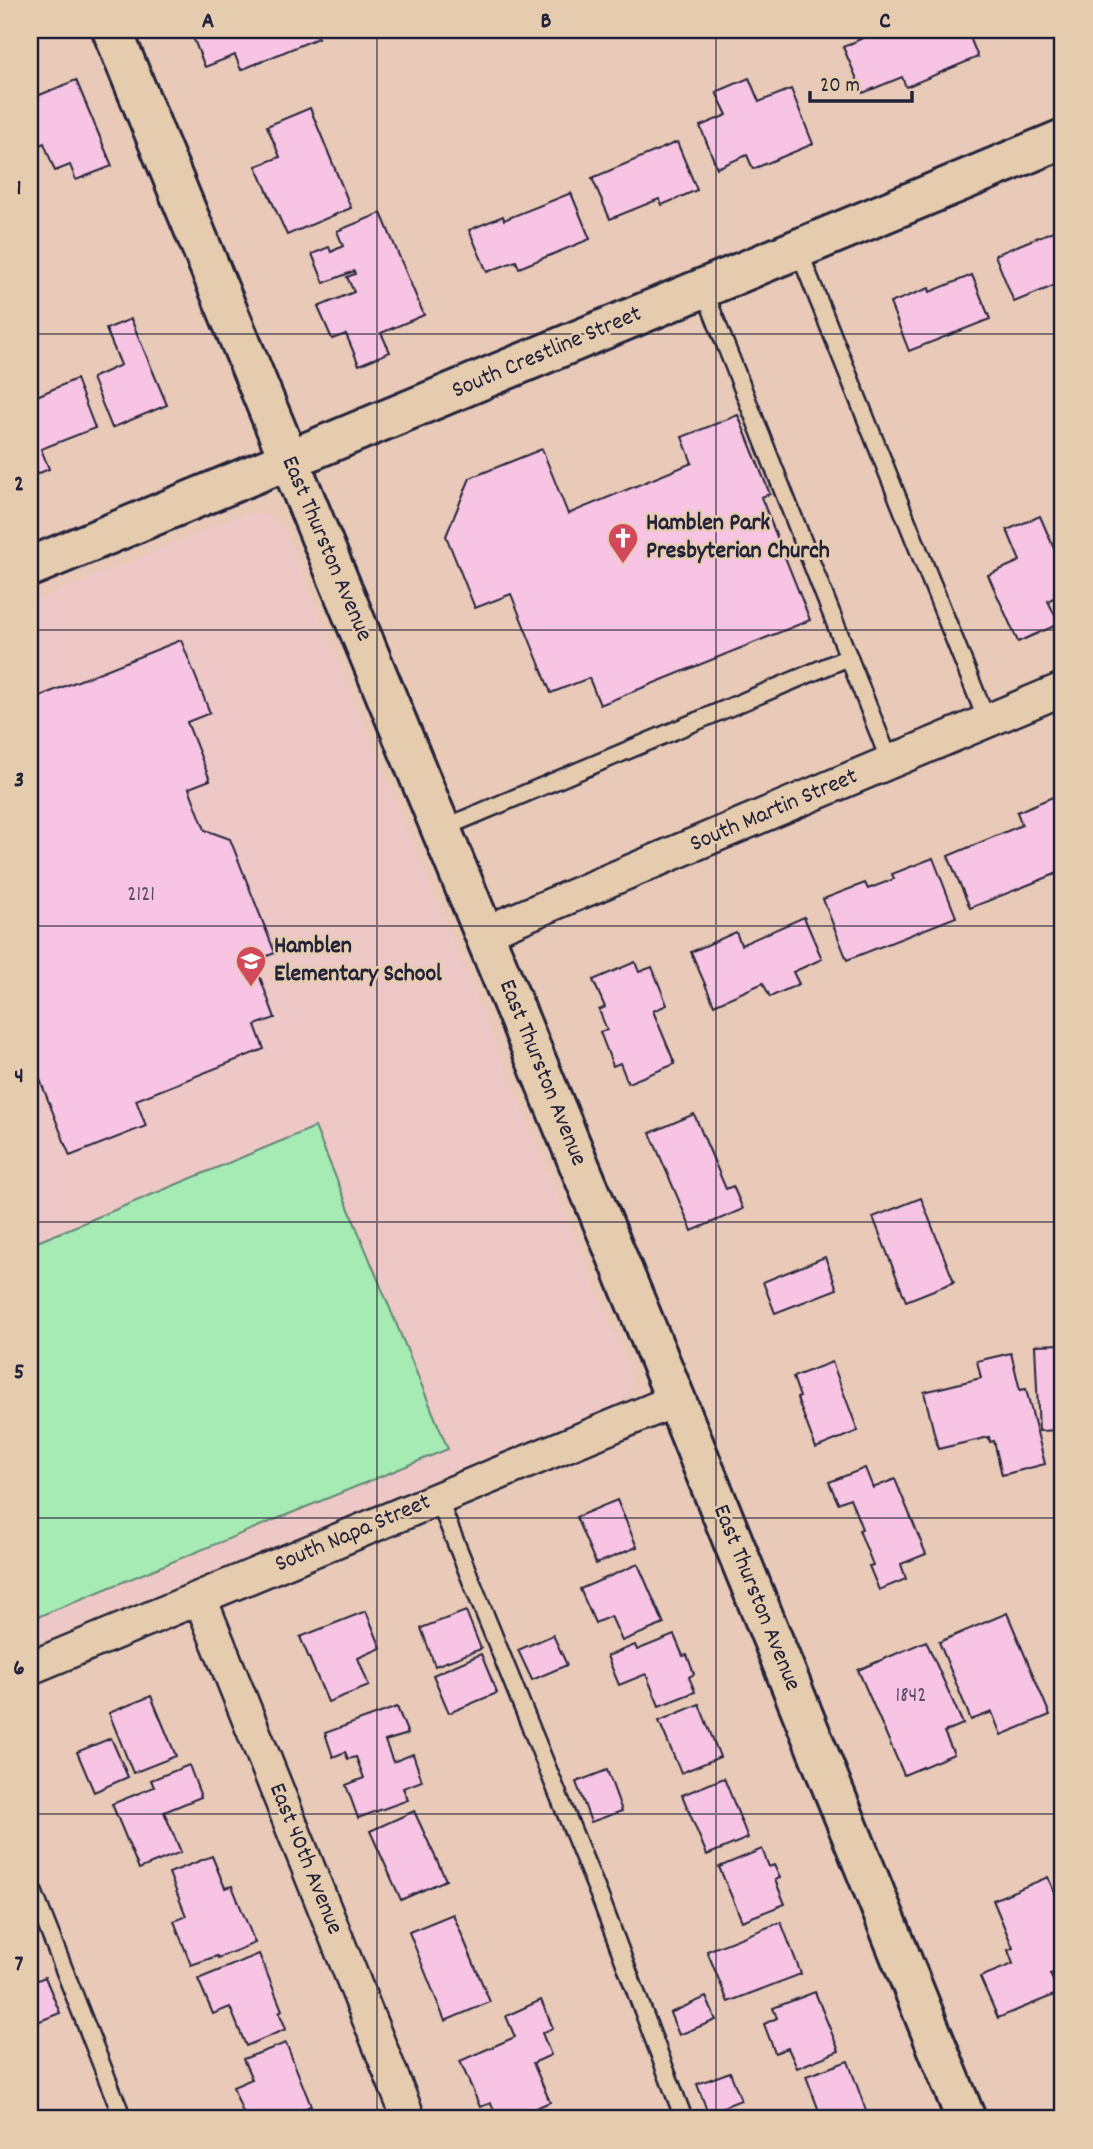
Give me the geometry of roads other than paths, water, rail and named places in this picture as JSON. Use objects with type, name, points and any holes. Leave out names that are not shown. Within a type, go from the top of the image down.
[{"type":"street","name":"East Thurston Avenue","points":[[112,30],[676,1400],[966,2119]]},
{"type":"street","name":"South Crestline Street","points":[[30,567],[1063,139]]},
{"type":"street","name":"South Martin Street","points":[[484,933],[1063,689]]},
{"type":"street","name":"South Napa Street","points":[[30,1668],[676,1400]]},
{"type":"street","name":"East 40th Avenue","points":[[200,1598],[409,2119]]},
{"type":"lane","points":[[798,249],[987,721]]},
{"type":"lane","points":[[703,288],[890,762]]},
{"type":"lane","points":[[441,829],[849,657]]},
{"type":"lane","points":[[438,1499],[601,1900],[684,2119]]},
{"type":"lane","points":[[30,1883],[123,2119]]},
{"type":"place","name":"Hamblen Park Presbyterian Church","points":[[623,565]]},
{"type":"place","name":"Hamblen Elementary School","points":[[251,988]]}]
